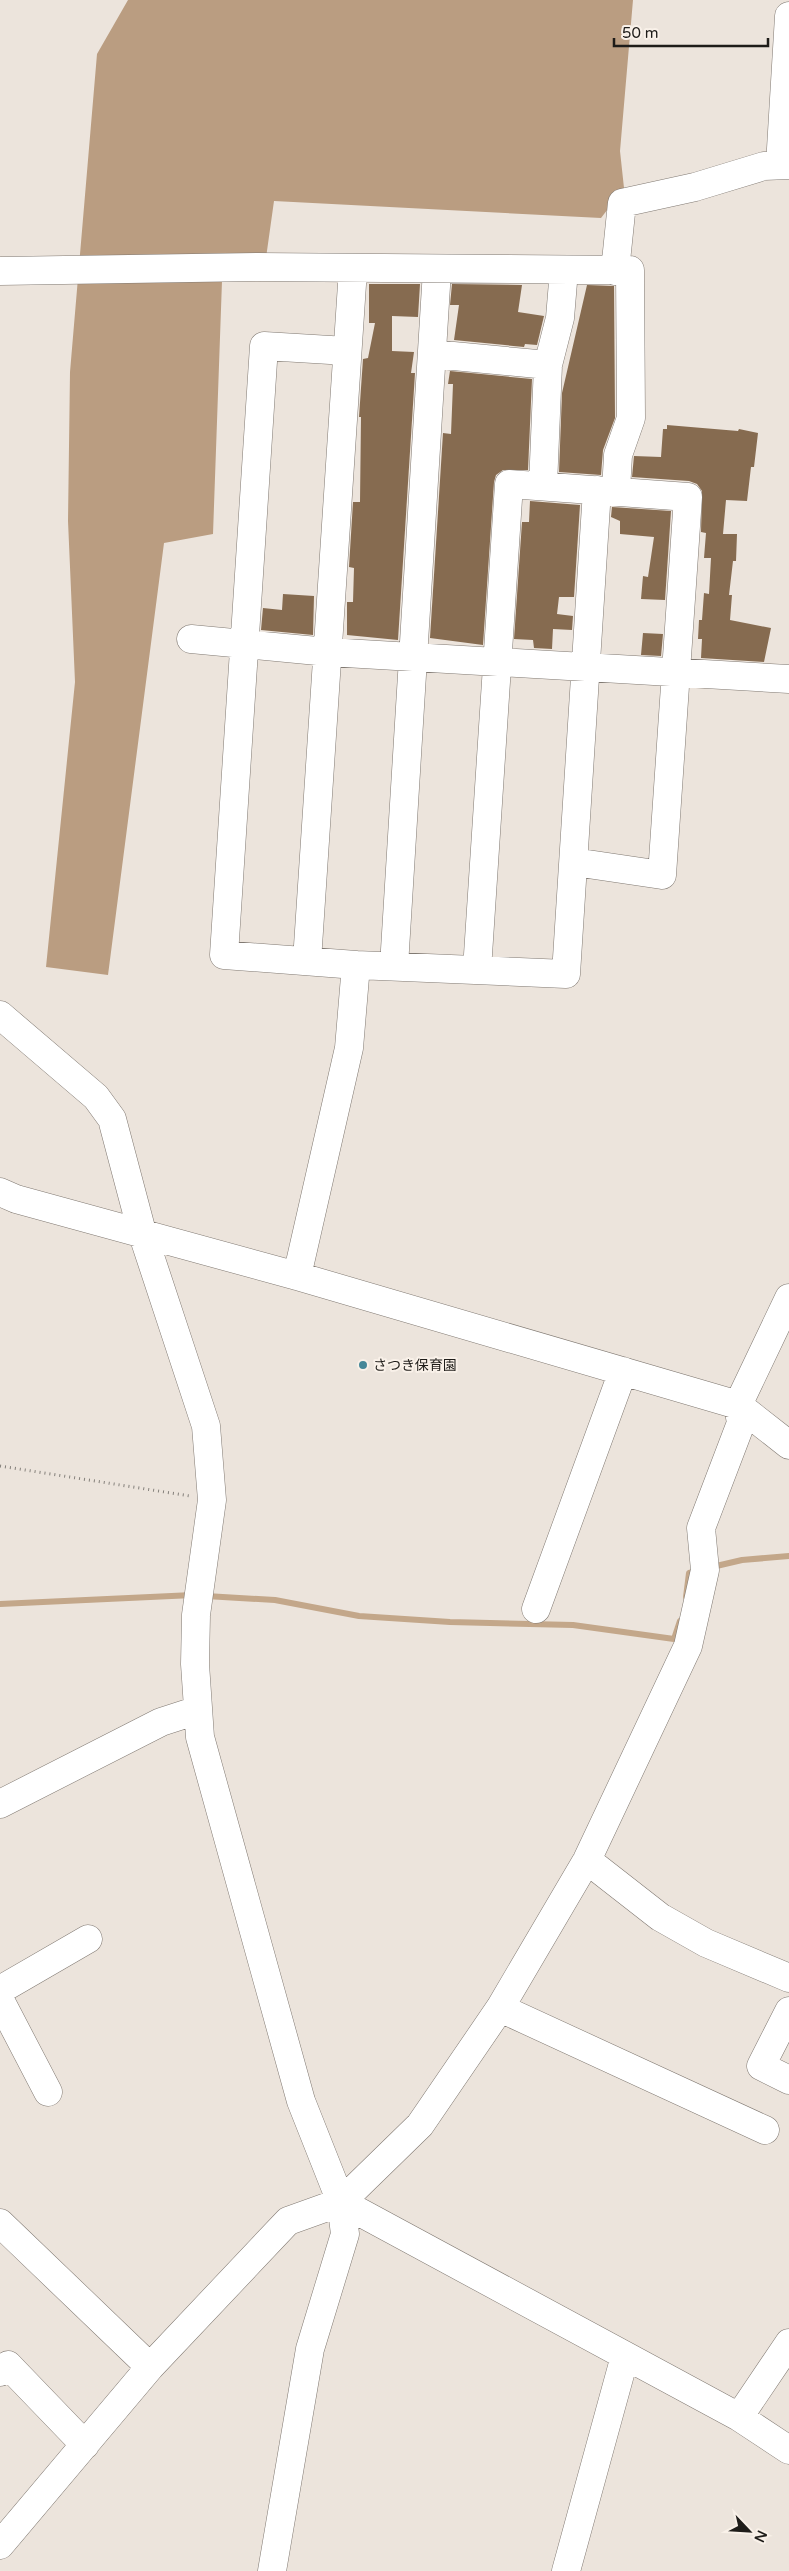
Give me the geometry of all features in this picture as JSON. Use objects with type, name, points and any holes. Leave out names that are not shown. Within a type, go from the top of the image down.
[{"type":"street","points":[[615,270],[622,203],[695,187],[764,166],[785,165],[789,16]]},
{"type":"street","points":[[0,271],[258,267],[353,270],[630,270],[631,418],[607,491],[586,666],[566,974],[356,965],[224,955],[264,346],[347,351]]},
{"type":"street","points":[[307,961],[353,270]]},
{"type":"street","points":[[394,966],[437,270]]},
{"type":"street","points":[[543,486],[548,365],[560,318],[564,270]]},
{"type":"street","points":[[432,354],[548,365]]},
{"type":"street","points":[[478,970],[509,484],[688,497],[662,875],[574,862]]},
{"type":"street","points":[[191,639],[328,652],[413,655],[789,679]]},
{"type":"street","points":[[297,1276],[349,1048],[356,965]]},
{"type":"street","points":[[0,1015],[96,1097],[112,1120],[142,1232],[206,1426],[212,1500],[196,1615],[195,1664],[200,1737],[301,2101],[341,2202],[345,2234],[310,2349],[272,2571]]},
{"type":"street","points":[[1,1197],[142,1232],[738,1405],[789,1445]]},
{"type":"street","points":[[0,2545],[150,2367],[288,2221],[341,2202],[420,2125],[500,2008],[587,1860],[688,1646],[705,1570],[701,1528],[741,1423],[738,1405],[789,1298]]},
{"type":"street","points":[[536,1609],[623,1371]]},
{"type":"street","points":[[0,1804],[161,1722],[198,1710]]},
{"type":"street","points":[[587,1860],[660,1917],[706,1943],[789,1978]]},
{"type":"street","points":[[0,1990],[88,1939]]},
{"type":"street","points":[[0,2000],[48,2092]]},
{"type":"street","points":[[500,2008],[765,2130]]},
{"type":"street","points":[[789,2012],[761,2066],[789,2080]]},
{"type":"street","points":[[341,2202],[739,2418],[789,2450]]},
{"type":"street","points":[[0,2223],[150,2367]]},
{"type":"street","points":[[739,2418],[789,2343]]},
{"type":"street","points":[[566,2571],[626,2356]]},
{"type":"street","points":[[0,2372],[8,2365],[85,2445]]},
{"type":"path","points":[[0,1466],[212,1500]]},
{"type":"shaded area","points":[[128,0],[633,0],[620,151],[624,188],[601,218],[274,201],[265,265],[222,281],[213,534],[164,543],[108,975],[46,967],[75,682],[68,521],[70,372],[97,54]]},
{"type":"building","points":[[369,284],[420,284],[418,317],[392,316],[392,351],[414,352],[411,373],[415,373],[398,640],[347,635],[347,602],[353,602],[354,568],[349,567],[353,502],[360,502],[361,417],[359,417],[363,359],[368,358],[375,323],[369,323]]},
{"type":"building","points":[[452,284],[522,285],[518,312],[544,316],[537,345],[525,344],[524,347],[454,340],[459,305],[450,305]]},
{"type":"building","points":[[587,285],[614,286],[615,418],[603,450],[601,475],[559,472],[562,393]]},
{"type":"building","points":[[450,371],[532,379],[528,470],[503,470],[496,475],[494,482],[483,645],[430,638],[443,433],[451,434],[453,384],[448,384]]},
{"type":"building","points":[[667,425],[738,431],[739,429],[758,433],[747,501],[726,500],[723,534],[737,534],[736,561],[733,561],[729,595],[732,595],[730,620],[771,628],[764,662],[701,658],[702,639],[698,639],[699,620],[702,620],[704,593],[709,594],[711,558],[704,558],[706,533],[701,532],[702,491],[697,484],[689,481],[632,477],[634,456],[661,457],[663,429],[667,429]]},
{"type":"building","points":[[530,501],[580,505],[574,597],[559,597],[557,614],[573,616],[572,630],[553,629],[552,649],[534,648],[533,640],[514,639],[522,522],[529,522]]},
{"type":"building","points":[[612,507],[671,511],[665,600],[641,599],[643,576],[648,577],[654,537],[620,534],[620,521],[611,517]]},
{"type":"building","points":[[283,594],[314,596],[313,635],[261,630],[263,608],[282,610]]},
{"type":"building","points":[[643,633],[663,634],[661,656],[641,655]]},
{"type":"waterway","points":[[712,1567],[742,1560],[789,1556]]},
{"type":"waterway","points":[[686,1597],[689,1573],[697,1571]]},
{"type":"waterway","points":[[0,1604],[193,1595]]},
{"type":"waterway","points":[[206,1596],[275,1600],[359,1616],[450,1622],[573,1625],[674,1639],[680,1621]]},
{"type":"place","name":"さつき保育園","points":[[363,1365]]}]
